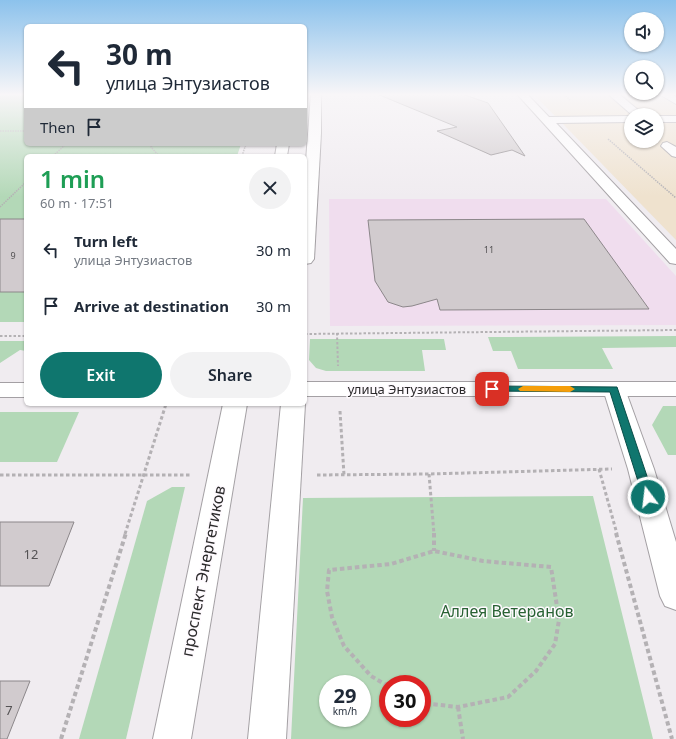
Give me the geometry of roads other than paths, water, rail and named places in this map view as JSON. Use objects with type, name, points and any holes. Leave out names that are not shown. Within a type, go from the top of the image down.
[{"type":"main road","points":[[555,128],[669,243],[676,259]]},
{"type":"main road","points":[[307,209],[310,134]]},
{"type":"main road","name":"улица Энтузиастов","points":[[307,389],[676,389]]},
{"type":"main road","points":[[614,389],[640,469],[676,596]]},
{"type":"main road","points":[[0,390],[24,390]]},
{"type":"main road","name":"проспект Энергетиков","points":[[172,739],[235,406]]},
{"type":"main road","points":[[267,739],[293,406]]},
{"type":"park label","name":"Аллея Ветеранов","points":[[507,611]]}]
